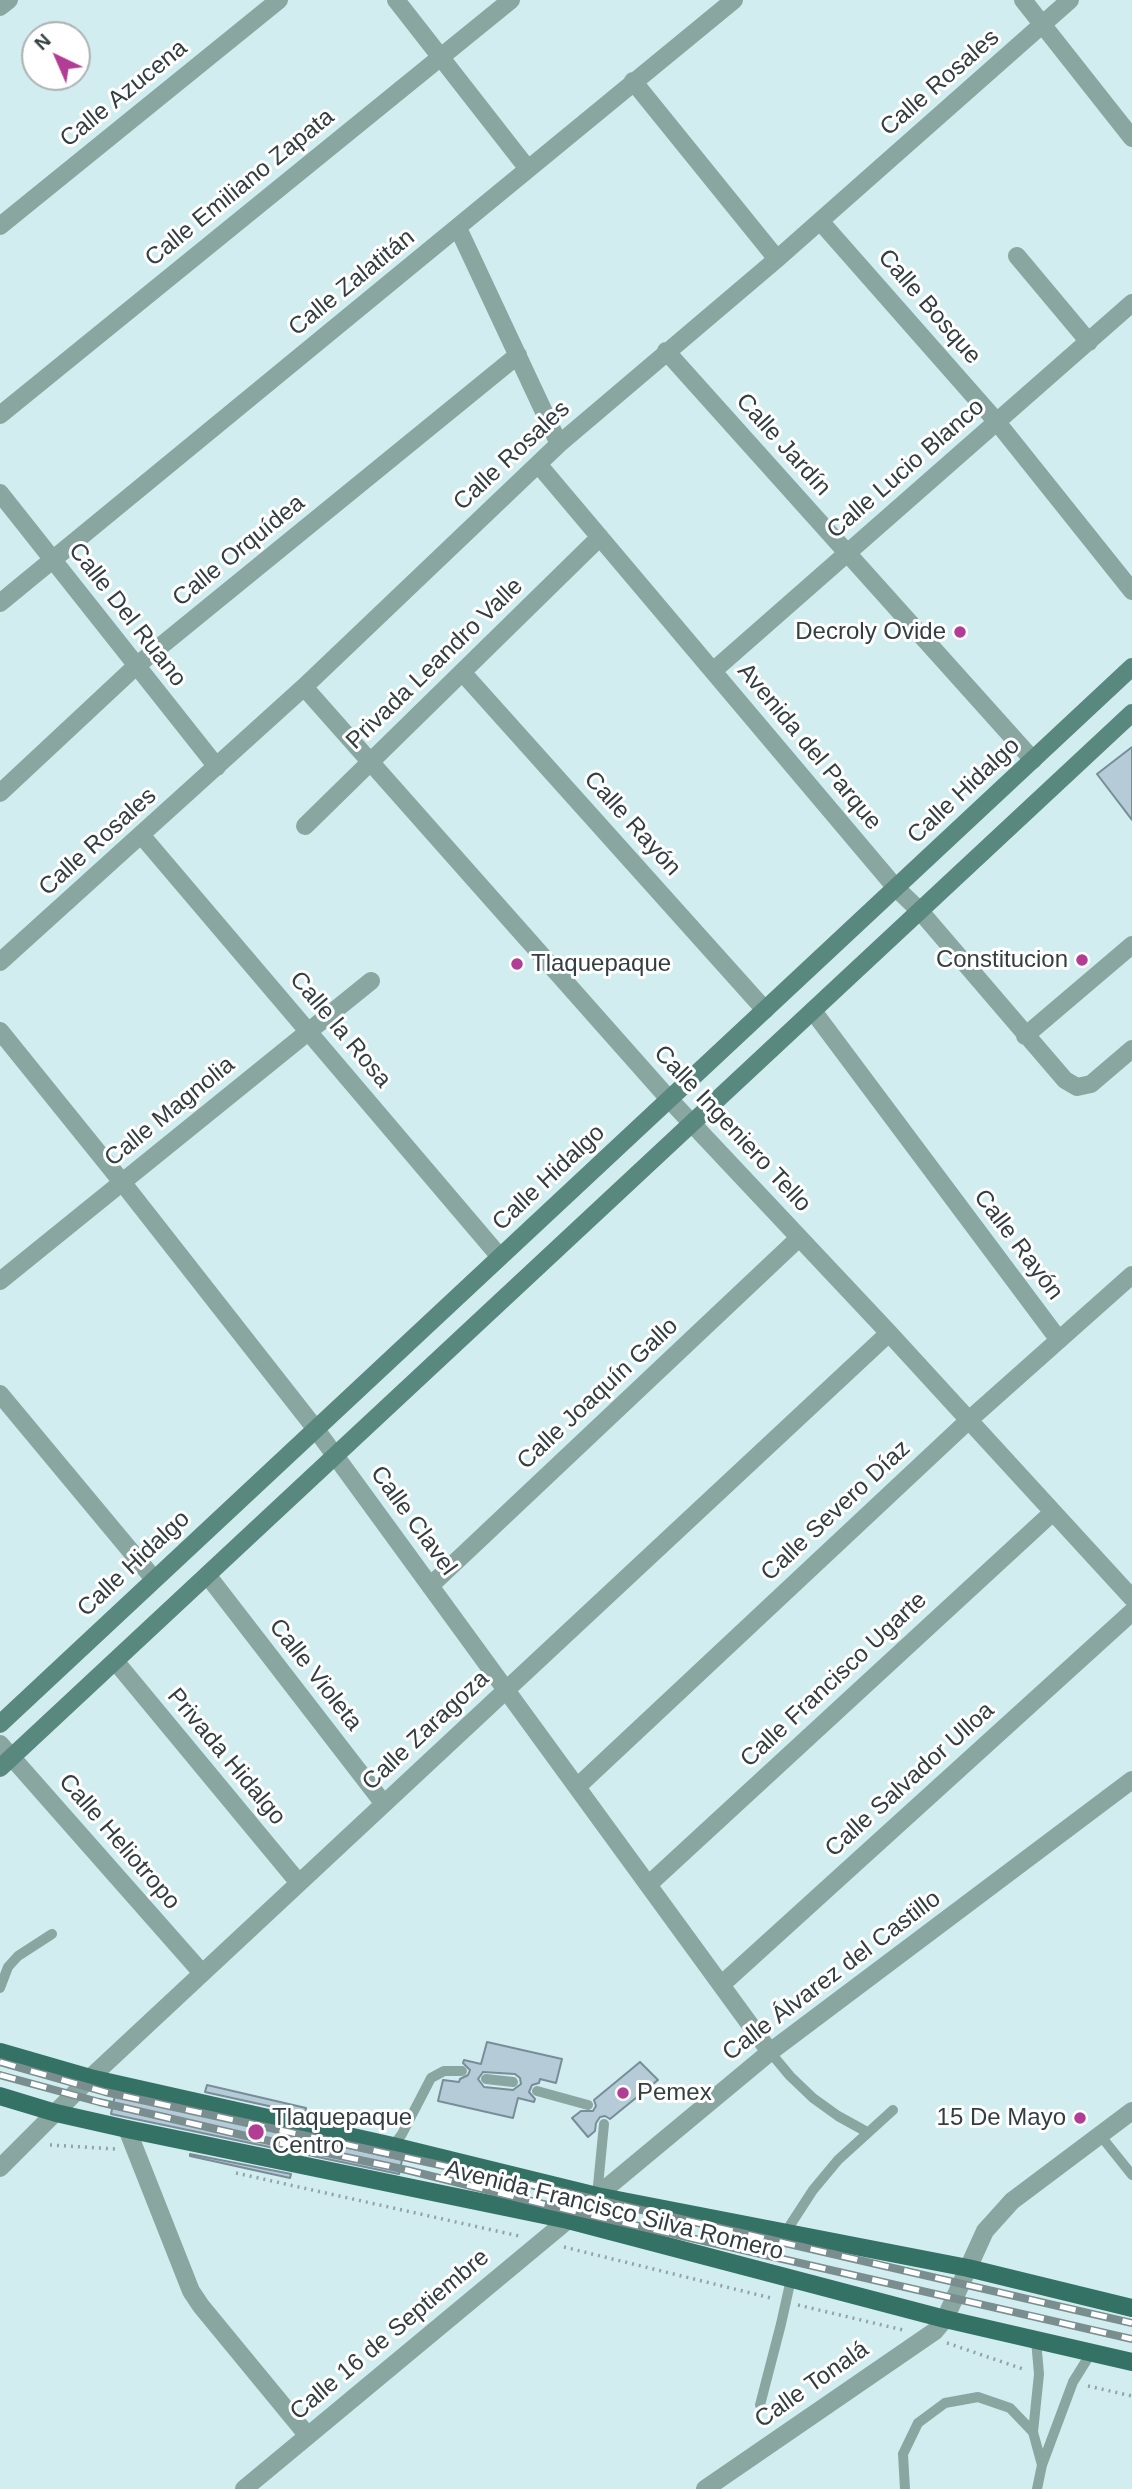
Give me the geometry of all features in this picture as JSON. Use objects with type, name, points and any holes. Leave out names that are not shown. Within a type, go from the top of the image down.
[{"type":"main road","name":"Avenida Francisco Silva Romero","points":[[0,2052],[90,2078],[393,2146],[597,2196],[968,2269],[1132,2308]]},
{"type":"main road","name":"Avenida Francisco Silva Romero","points":[[0,2096],[56,2113],[127,2129],[568,2220],[945,2319],[1132,2362]]},
{"type":"street","points":[[0,7],[9,0]]},
{"type":"street","name":"Calle Azucena","points":[[0,226],[279,0]]},
{"type":"street","points":[[397,0],[528,169]]},
{"type":"street","name":"Calle Emiliano Zapata","points":[[0,415],[512,0]]},
{"type":"street","name":"Calle Zalatitán","points":[[0,603],[734,0]]},
{"type":"street","points":[[1023,0],[1132,138]]},
{"type":"street","name":"Calle Rosales","points":[[0,962],[304,687],[559,444],[777,259],[1070,0]]},
{"type":"street","points":[[633,81],[777,259]]},
{"type":"street","name":"Calle Bosque","points":[[820,221],[998,422],[1132,591]]},
{"type":"street","points":[[458,228],[559,444]]},
{"type":"street","points":[[1017,256],[1088,342]]},
{"type":"street","name":"Calle Lucio Blanco","points":[[713,671],[1132,303]]},
{"type":"street","name":"Calle Jardín","points":[[666,351],[1033,760]]},
{"type":"street","name":"Calle Orquídea","points":[[0,793],[135,667],[517,355]]},
{"type":"street","name":"Avenida del Parque","points":[[538,464],[896,888],[920,911],[1065,1080],[1077,1087],[1091,1084],[1132,1049]]},
{"type":"street","name":"Calle Del Ruano","points":[[0,493],[135,667],[217,767]]},
{"type":"street","name":"Privada Leandro Valle","points":[[305,826],[600,537]]},
{"type":"street","name":"Calle Hidalgo","points":[[0,1724],[1132,667]]},
{"type":"street","name":"Calle Rayón","points":[[462,672],[765,1010]]},
{"type":"street","name":"Calle Ingeniero Tello","points":[[304,687],[669,1099],[889,1333],[1132,1598]]},
{"type":"street","points":[[4,1757],[116,1662],[1132,713]]},
{"type":"street","name":"Calle la Rosa","points":[[142,836],[500,1257]]},
{"type":"street","points":[[1025,1036],[1132,945]]},
{"type":"street","name":"Calle Magnolia","points":[[0,1281],[371,981]]},
{"type":"street","name":"Calle Rayón","points":[[813,1011],[1059,1340]]},
{"type":"street","name":"Calle Clavel","points":[[0,1031],[315,1429],[770,2052]]},
{"type":"street","name":"Calle Joaquín Gallo","points":[[430,1586],[799,1238]]},
{"type":"street","name":"Calle Severo Díaz","points":[[577,1787],[969,1420],[1132,1275]]},
{"type":"street","name":"Calle Zaragoza","points":[[0,2168],[90,2078],[889,1333]]},
{"type":"street","points":[[0,1394],[154,1579]]},
{"type":"street","name":"Calle Francisco Ugarte","points":[[648,1885],[1053,1512]]},
{"type":"street","name":"Calle Violeta","points":[[208,1576],[384,1804]]},
{"type":"street","name":"Calle Salvador Ulloa","points":[[721,1985],[1132,1612]]},
{"type":"street","name":"Privada Hidalgo","points":[[116,1662],[299,1883]]},
{"type":"street","name":"Calle Heliotropo","points":[[4,1757],[202,1973]]},
{"type":"street","name":"Calle Álvarez del Castillo","points":[[568,2220],[770,2052],[1132,1780]]},
{"type":"street","points":[[945,2319],[985,2231],[1012,2201],[1132,2110]]},
{"type":"street","points":[[127,2129],[191,2291],[308,2436]]},
{"type":"street","name":"Calle 16 de Septiembre","points":[[244,2489],[568,2220]]},
{"type":"street","name":"Calle Tonalá","points":[[705,2489],[927,2336],[945,2319]]},
{"type":"lane","points":[[0,1988],[8,1967],[19,1956],[52,1934]]},
{"type":"lane","points":[[770,2052],[813,2098],[867,2132]]},
{"type":"lane","points":[[393,2146],[431,2078],[444,2071],[462,2071]]},
{"type":"lane","points":[[486,2079],[513,2082]]},
{"type":"lane","points":[[537,2091],[588,2105]]},
{"type":"lane","points":[[785,2233],[813,2190],[838,2160],[893,2110]]},
{"type":"lane","points":[[597,2196],[604,2124]]},
{"type":"lane","points":[[1100,2134],[1132,2175]]},
{"type":"lane","points":[[760,2405],[790,2279]]},
{"type":"lane","points":[[1036,2340],[1039,2374],[1033,2432],[1042,2465]]},
{"type":"lane","points":[[1037,2489],[1042,2465],[1073,2382],[1091,2353]]},
{"type":"lane","points":[[905,2489],[903,2454],[918,2423],[944,2403],[978,2397],[1010,2408],[1033,2432]]},
{"type":"path","points":[[26,2144],[136,2150]]},
{"type":"path","points":[[230,2172],[541,2241],[927,2336],[1039,2374]]},
{"type":"path","points":[[1073,2382],[1132,2396]]},
{"type":"building","points":[[1132,747],[1132,820],[1097,774]]},
{"type":"building","points":[[487,2042],[562,2059],[556,2083],[540,2079],[539,2083],[532,2085],[529,2092],[535,2099],[534,2102],[518,2098],[513,2118],[438,2101],[443,2080],[459,2082],[468,2075],[470,2070],[463,2063],[464,2060],[481,2064]],"holes":[[[483,2072],[515,2074],[520,2078],[521,2084],[513,2090],[484,2087],[478,2079]]]},
{"type":"building","name":"Pemex","points":[[640,2062],[658,2080],[610,2119],[600,2117],[595,2131],[588,2137],[572,2118],[581,2111],[593,2111],[596,2106],[594,2100]]},
{"type":"building","points":[[207,2085],[306,2108],[305,2114],[205,2092]]},
{"type":"building","points":[[115,2095],[402,2160],[399,2174],[111,2114]]},
{"type":"building","points":[[190,2154],[291,2174],[290,2178]]},
{"type":"railway","points":[[0,2062],[105,2092],[555,2190],[1132,2323]]},
{"type":"railway","points":[[0,2075],[99,2102],[407,2170],[551,2206],[1132,2339]]},
{"type":"place","name":"Decroly Ovide","points":[[960,632]]},
{"type":"place","name":"Constitucion","points":[[1082,960]]},
{"type":"place","name":"Tlaquepaque","points":[[517,964]]},
{"type":"place","name":"Pemex","points":[[623,2093]]},
{"type":"place","name":"15 De Mayo","points":[[1080,2118]]},
{"type":"place","name":"Tlaquepaque Centro","points":[[256,2132]]}]
